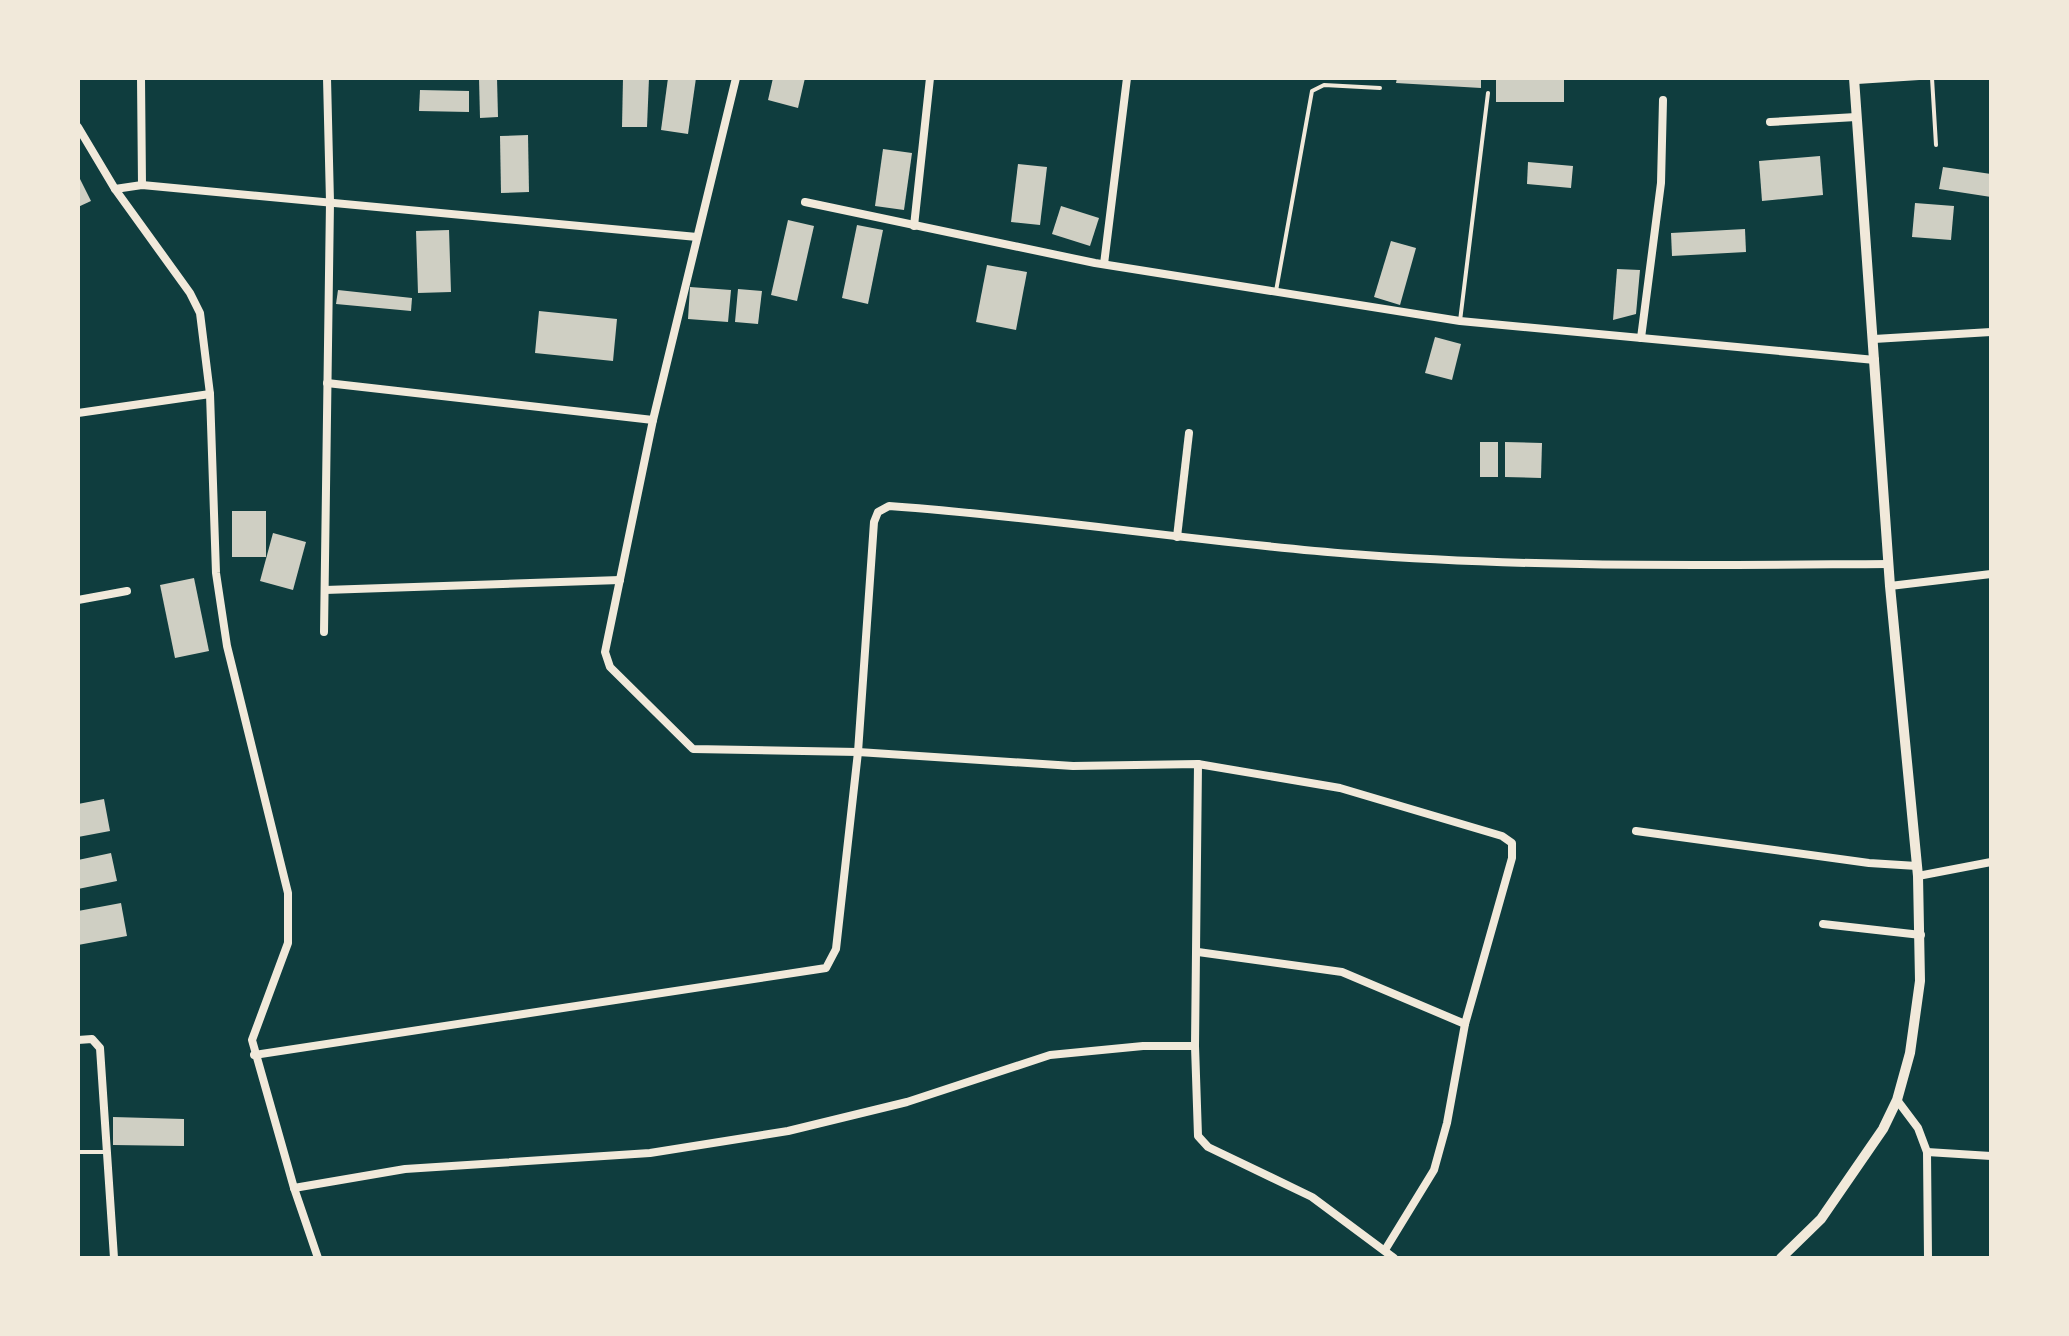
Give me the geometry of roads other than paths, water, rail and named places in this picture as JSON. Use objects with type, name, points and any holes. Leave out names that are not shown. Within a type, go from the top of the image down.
[{"type":"street","points":[[141,78],[142,185]]},
{"type":"street","points":[[324,632],[330,202],[327,78]]},
{"type":"street","points":[[736,78],[653,420],[605,659],[686,745],[700,750],[858,752],[1073,766],[1198,764],[1354,791],[1502,836],[1512,843],[1512,858],[1465,1024],[1447,1123],[1434,1170],[1385,1250]]},
{"type":"street","points":[[914,226],[930,78]]},
{"type":"street","points":[[1104,264],[1127,78]]},
{"type":"street","points":[[1781,1258],[1838,1197],[1883,1129],[1897,1100],[1916,1026],[1921,935],[1917,871],[1890,586],[1854,80]]},
{"type":"street","points":[[1641,338],[1661,183],[1663,100]]},
{"type":"street","points":[[1770,122],[1856,117]]},
{"type":"street","points":[[78,127],[115,189],[190,293],[200,313],[210,394],[216,573],[227,646],[288,893],[288,943],[253,1032],[254,1055],[318,1258]]},
{"type":"street","points":[[115,189],[142,185],[697,237]]},
{"type":"street","points":[[805,202],[1104,264],[1460,321],[1875,360]]},
{"type":"street","points":[[1874,339],[1991,332]]},
{"type":"street","points":[[327,383],[653,420]]},
{"type":"street","points":[[78,413],[210,394]]},
{"type":"street","points":[[1177,537],[1189,433]]},
{"type":"street","points":[[254,1055],[826,968],[836,949],[858,752],[874,522],[878,512],[889,506],[1009,515],[1352,555],[1562,566],[1889,564]]},
{"type":"street","points":[[1890,586],[1991,574]]},
{"type":"street","points":[[325,590],[620,580]]},
{"type":"street","points":[[78,600],[127,591]]},
{"type":"street","points":[[1198,764],[1195,1046],[1195,1120],[1198,1136],[1208,1147],[1312,1197],[1394,1258]]},
{"type":"street","points":[[1636,831],[1917,871],[1991,862]]},
{"type":"street","points":[[1823,924],[1921,935]]},
{"type":"street","points":[[1198,952],[1277,960],[1342,972],[1465,1024]]},
{"type":"street","points":[[78,1040],[92,1039],[100,1048],[114,1258]]},
{"type":"street","points":[[294,1188],[405,1169],[650,1153],[788,1131],[907,1102],[1050,1055],[1143,1046],[1195,1046]]},
{"type":"street","points":[[1897,1100],[1918,1128],[1927,1152],[1928,1258]]},
{"type":"street","points":[[1927,1152],[1991,1156]]},
{"type":"lane","points":[[1854,80],[1919,78]]},
{"type":"lane","points":[[1932,78],[1936,145]]},
{"type":"lane","points":[[1276,291],[1312,91],[1324,85],[1380,88]]},
{"type":"lane","points":[[1460,321],[1488,93]]},
{"type":"lane","points":[[78,1152],[107,1152]]}]
